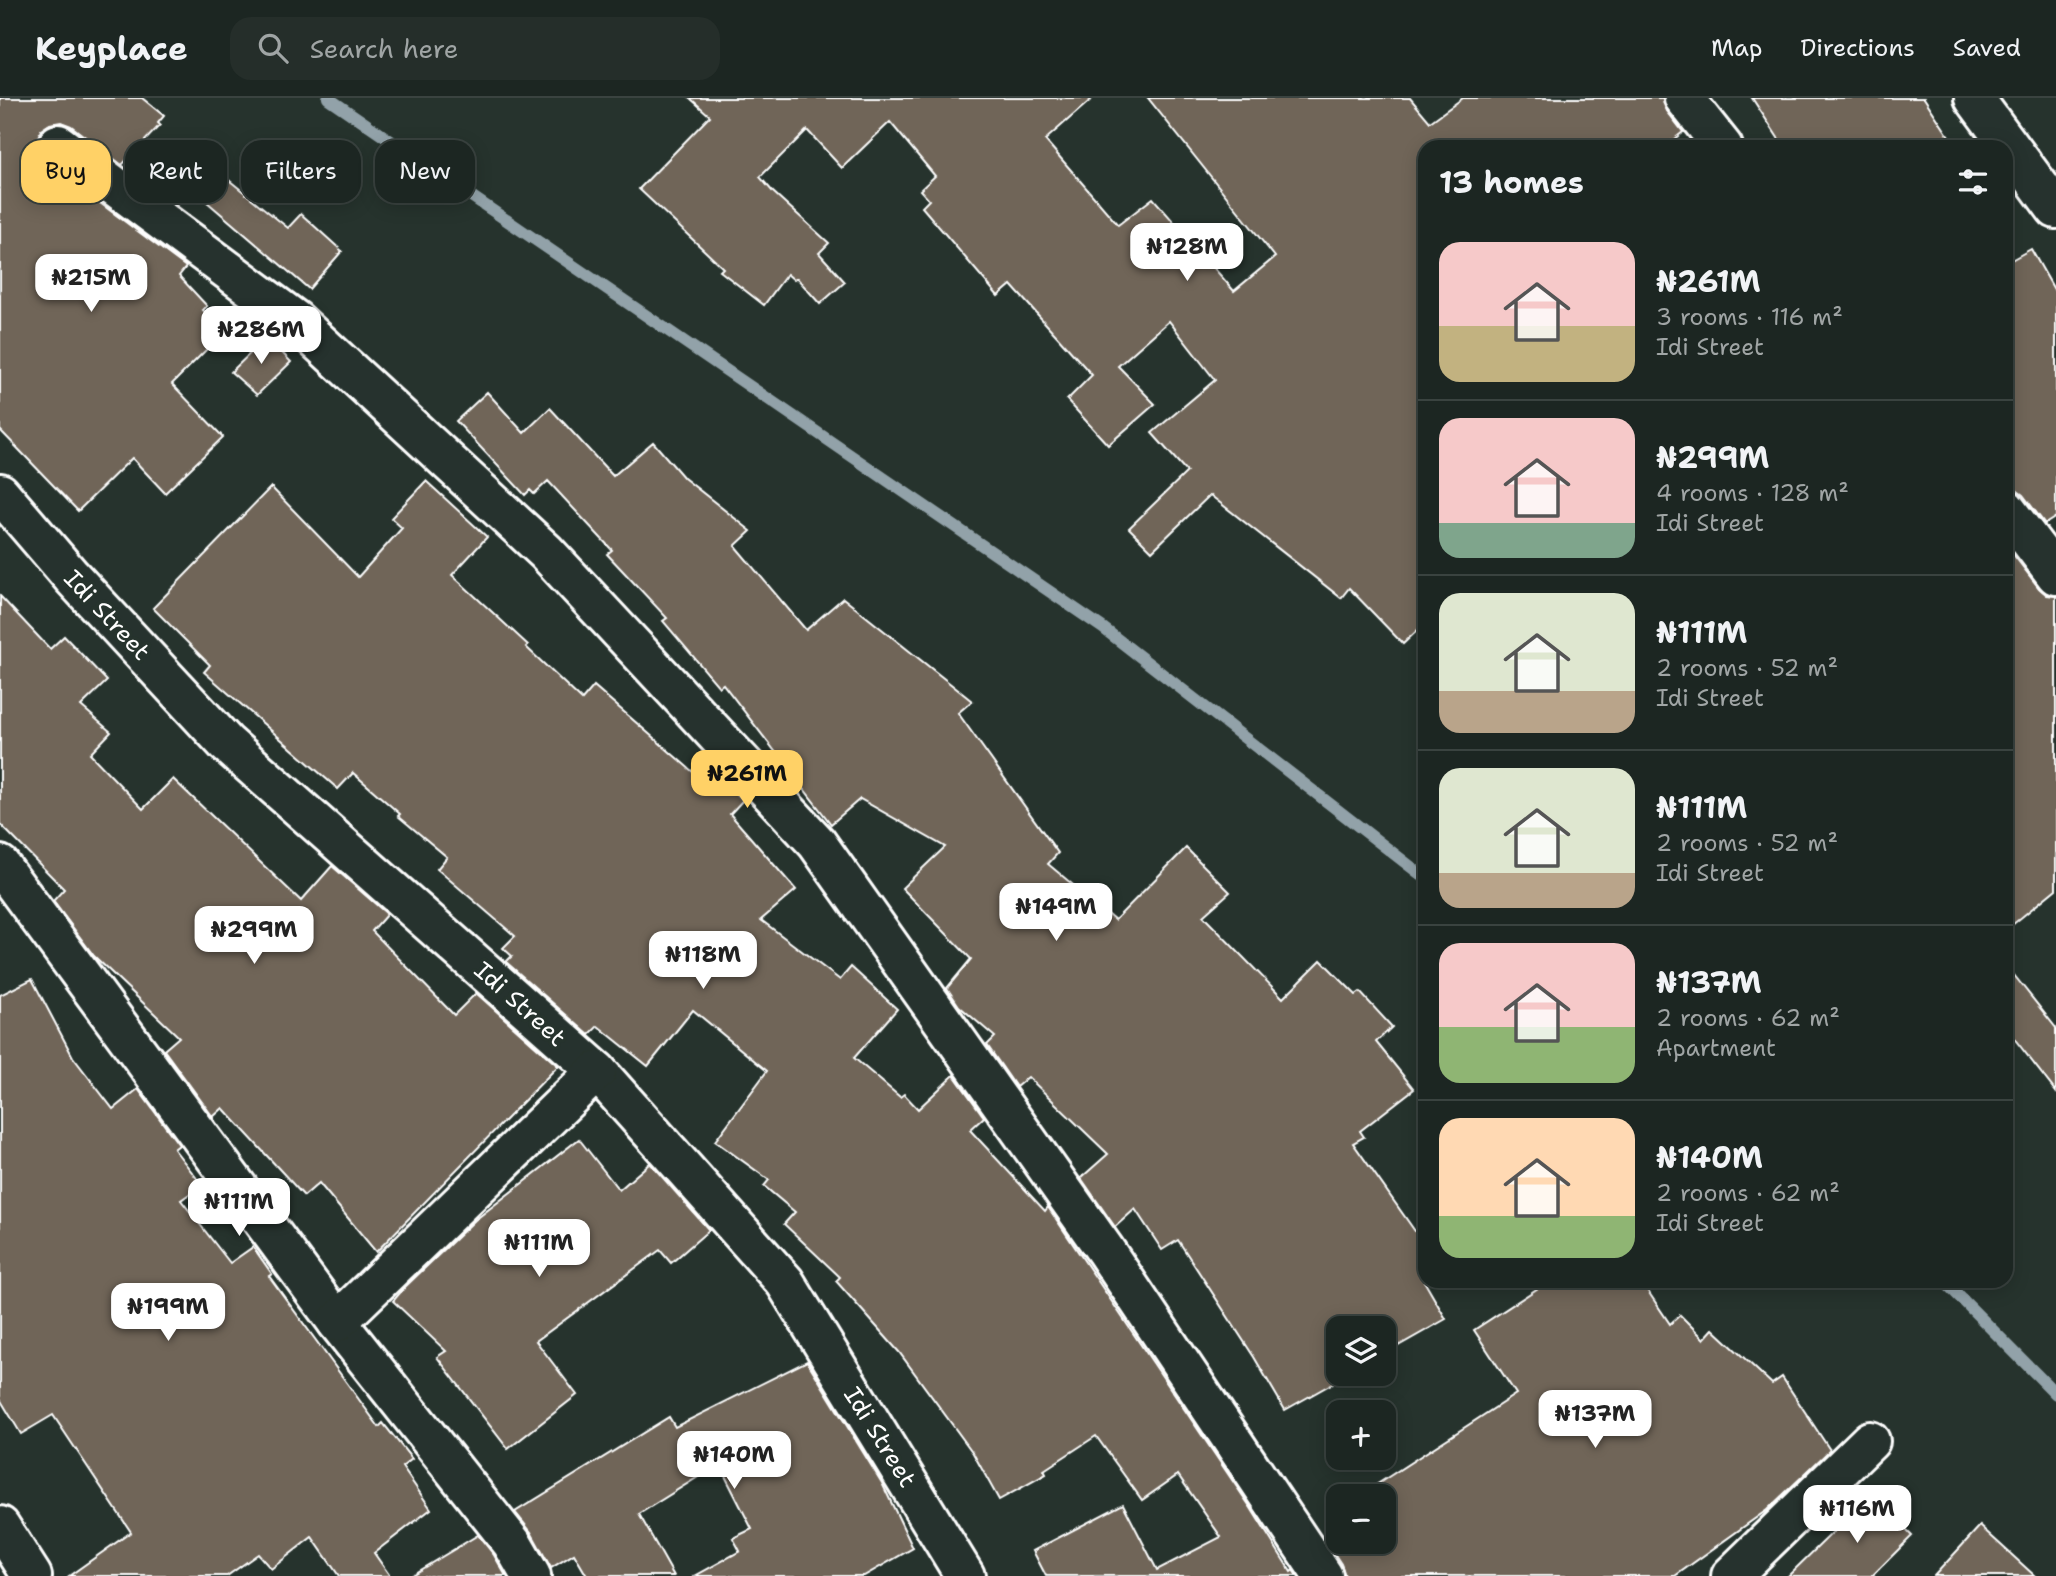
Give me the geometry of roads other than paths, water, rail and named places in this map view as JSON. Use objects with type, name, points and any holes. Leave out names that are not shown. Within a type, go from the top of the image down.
[{"type":"street","points":[[1684,98],[1717,140]]},
{"type":"street","points":[[1973,98],[2004,140]]},
{"type":"street","points":[[2013,151],[2056,209]]},
{"type":"street","points":[[111,183],[295,320],[546,552],[817,843],[1105,1250],[1323,1576]]},
{"type":"street","name":"Idi Street","points":[[0,493],[71,576],[226,743],[597,1072],[785,1282],[965,1576]]},
{"type":"street","points":[[2013,518],[2056,575]]},
{"type":"street","points":[[0,865],[338,1322],[512,1543],[531,1576]]},
{"type":"street","points":[[338,1322],[597,1072]]},
{"type":"street","points":[[1731,1576],[1870,1441]]},
{"type":"street","points":[[0,1526],[32,1576]]},
{"type":"waterway","points":[[328,98],[1103,628],[1418,872]]},
{"type":"waterway","points":[[1951,1288],[2056,1394]]}]
